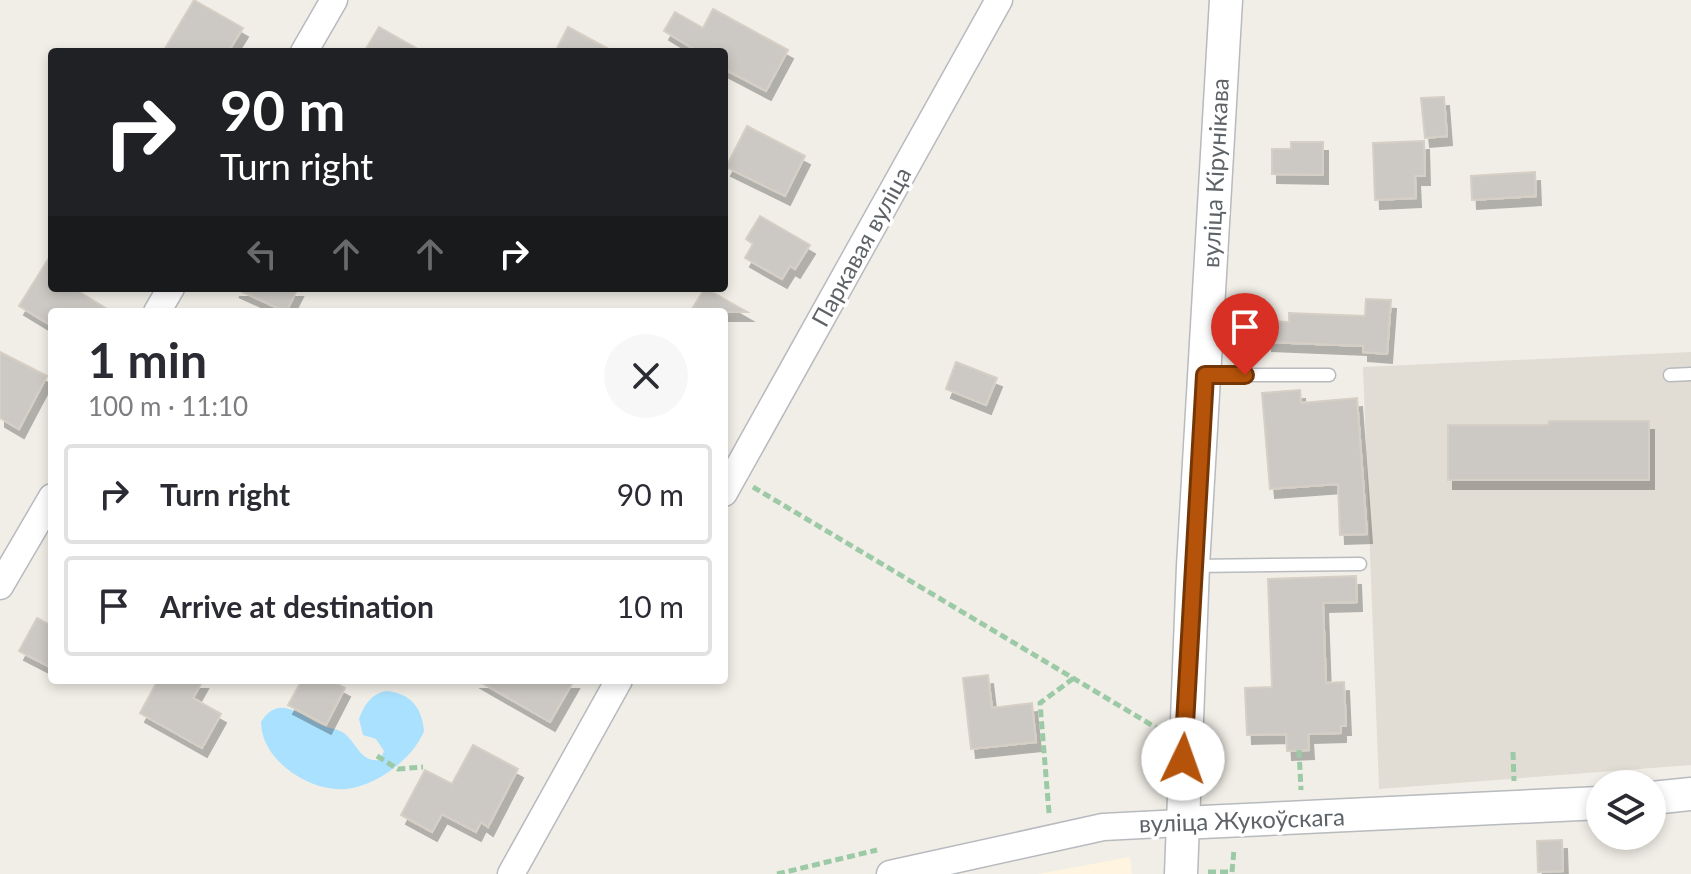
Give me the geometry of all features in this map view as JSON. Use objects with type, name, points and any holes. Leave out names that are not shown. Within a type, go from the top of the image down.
[{"type":"street","points":[[306,48],[334,0]]},
{"type":"street","name":"Паркавая вуліца","points":[[729,485],[999,0]]},
{"type":"street","name":"вуліца Кірунікава","points":[[1181,874],[1193,566],[1226,0]]},
{"type":"street","points":[[0,586],[48,504]]},
{"type":"street","points":[[511,874],[617,684]]},
{"type":"street","points":[[1666,797],[1691,794]]},
{"type":"street","name":"вуліца Жукоўскага","points":[[890,874],[1103,827],[1586,804]]},
{"type":"lane","points":[[1670,375],[1691,374]]},
{"type":"lane","points":[[1205,375],[1329,375]]},
{"type":"lane","points":[[1193,566],[1360,564]]},
{"type":"path","points":[[729,485],[1074,678],[1166,734]]},
{"type":"path","points":[[1050,818],[1040,703],[1074,678]]},
{"type":"path","points":[[1513,752],[1515,790]]},
{"type":"path","points":[[377,756],[398,769],[423,767]]},
{"type":"shaded area","points":[[1691,352],[1691,765],[1586,770],[1586,773],[1379,789],[1363,367]]},
{"type":"shaded area","points":[[1130,857],[1132,874],[1038,874]]},
{"type":"water","points":[[386,691],[402,695],[413,703],[421,715],[424,731],[402,761],[369,783],[332,789],[303,779],[278,761],[263,736],[261,722],[268,714],[274,709],[289,709],[342,732],[364,756],[380,760],[384,751],[376,739],[363,735],[359,719],[369,701]]},
{"type":"building","points":[[194,0],[243,28],[230,48],[165,48]]},
{"type":"building","points":[[713,9],[788,50],[766,91],[728,71],[728,48],[692,48],[664,31],[675,12],[703,28]]},
{"type":"building","points":[[379,27],[416,48],[366,48]]},
{"type":"building","points":[[568,27],[607,48],[557,48]]},
{"type":"building","points":[[1444,97],[1447,136],[1425,138],[1421,98]]},
{"type":"building","points":[[747,126],[805,156],[785,196],[728,168]]},
{"type":"building","points":[[1424,141],[1425,176],[1415,176],[1416,198],[1375,200],[1373,143]]},
{"type":"building","points":[[1291,142],[1323,142],[1323,175],[1272,174],[1272,149],[1291,149]]},
{"type":"building","points":[[1535,172],[1536,196],[1472,200],[1471,176]]},
{"type":"building","points":[[760,216],[810,245],[795,269],[790,266],[782,279],[745,258],[753,244],[746,239]]},
{"type":"building","points":[[48,259],[48,292],[80,292],[106,308],[48,308],[48,324],[19,306]]},
{"type":"building","points":[[243,292],[296,292],[288,308],[277,308]]},
{"type":"building","points":[[702,292],[712,292],[747,312],[728,312],[728,308],[692,308]]},
{"type":"building","points":[[1366,299],[1391,300],[1387,354],[1363,352],[1363,346],[1267,342],[1268,321],[1289,322],[1289,313],[1365,316]]},
{"type":"building","points":[[0,352],[47,376],[19,429],[0,418]]},
{"type":"building","points":[[956,362],[997,378],[986,405],[946,389]]},
{"type":"building","points":[[1300,390],[1301,403],[1357,398],[1367,534],[1340,535],[1338,484],[1270,489],[1262,393]]},
{"type":"building","points":[[1549,421],[1649,421],[1649,480],[1448,480],[1448,425],[1548,425]]},
{"type":"building","points":[[1356,576],[1357,602],[1323,603],[1326,683],[1344,682],[1346,726],[1341,726],[1341,733],[1308,734],[1309,750],[1287,751],[1286,734],[1247,735],[1245,688],[1272,687],[1268,579]]},
{"type":"building","points":[[37,618],[48,624],[48,666],[19,651]]},
{"type":"building","points":[[988,675],[992,708],[1032,703],[1036,742],[971,749],[963,678]]},
{"type":"building","points":[[156,684],[201,684],[193,698],[221,714],[202,748],[140,713]]},
{"type":"building","points":[[300,684],[338,684],[345,688],[326,725],[288,705]]},
{"type":"building","points":[[484,684],[572,684],[550,722]]},
{"type":"building","points":[[473,745],[518,769],[488,827],[481,822],[476,832],[442,814],[432,832],[401,815],[425,770],[452,784]]},
{"type":"building","points":[[1562,840],[1563,871],[1538,872],[1537,841]]},
{"type":"route","points":[[1183,759],[1205,375],[1245,375]]}]
